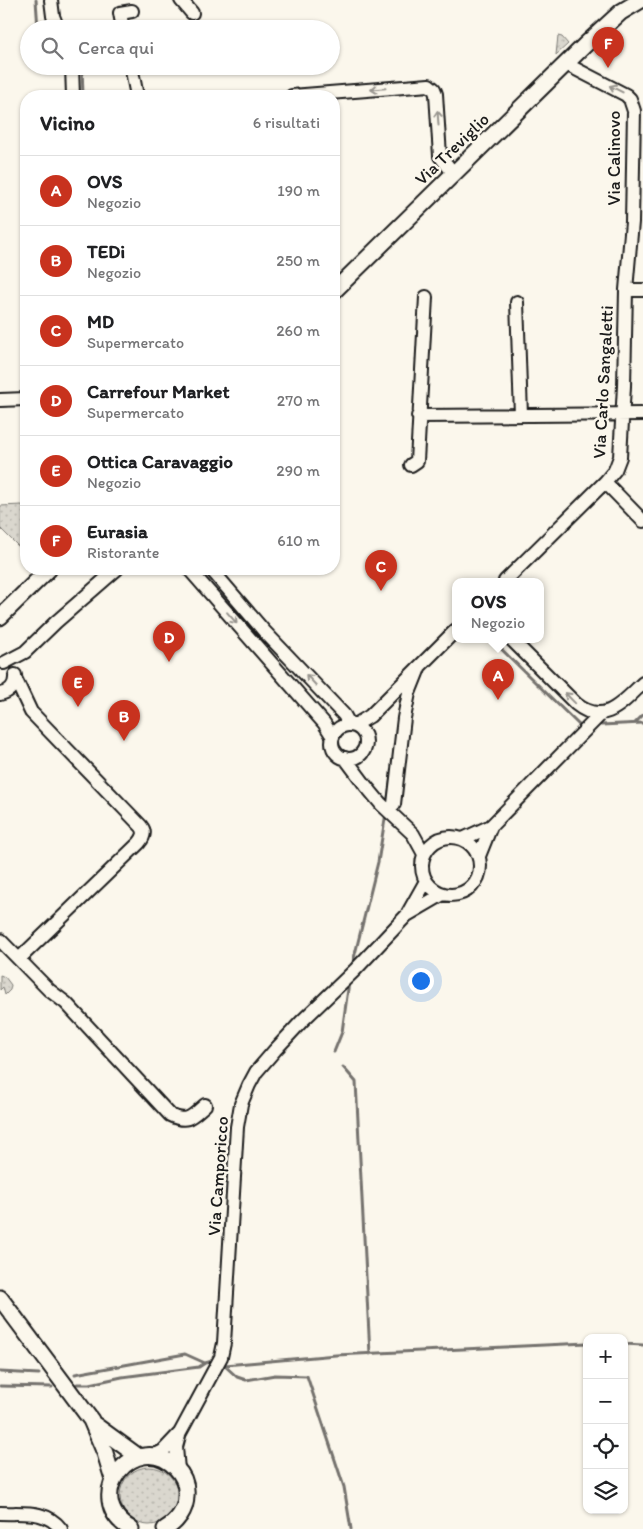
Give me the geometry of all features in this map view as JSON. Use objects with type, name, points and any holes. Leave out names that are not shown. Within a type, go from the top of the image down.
[{"type":"main road","points":[[621,12],[631,0]]},
{"type":"main road","points":[[621,12],[641,0]]},
{"type":"main road","name":"Via Treviglio","points":[[340,285],[621,12]]},
{"type":"main road","points":[[0,617],[43,575]]},
{"type":"main road","points":[[0,1298],[91,1420],[117,1442],[146,1457],[166,1460],[178,1470],[185,1482],[185,1504],[183,1511],[174,1522],[164,1529]]},
{"type":"main road","points":[[91,1420],[105,1453],[113,1479]]},
{"type":"main road","points":[[124,1527],[111,1504],[110,1491],[113,1479],[121,1467],[146,1457]]},
{"type":"main road","points":[[183,1511],[187,1529]]},
{"type":"street","points":[[51,0],[55,20]]},
{"type":"street","points":[[181,0],[192,13]]},
{"type":"street","points":[[121,20],[120,13],[132,11]]},
{"type":"street","name":"Via Calinovo","points":[[566,64],[626,94],[633,104],[632,222],[626,290]]},
{"type":"street","points":[[72,75],[73,90]]},
{"type":"street","points":[[133,75],[136,90]]},
{"type":"street","points":[[340,92],[429,85],[436,94],[440,156],[454,174]]},
{"type":"street","points":[[626,290],[643,290]]},
{"type":"street","name":"Via Carlo Sangaletti","points":[[508,578],[615,470],[620,457],[623,414],[626,290]]},
{"type":"street","points":[[412,465],[417,461],[426,297]]},
{"type":"street","points":[[517,302],[521,415]]},
{"type":"street","points":[[0,400],[20,399]]},
{"type":"street","points":[[418,416],[643,414]]},
{"type":"street","points":[[605,482],[643,521]]},
{"type":"street","points":[[2,662],[25,652],[110,575]]},
{"type":"street","points":[[194,575],[324,723],[333,737]]},
{"type":"street","points":[[216,575],[264,631],[352,725],[360,728],[365,735]]},
{"type":"street","points":[[253,642],[264,631]]},
{"type":"street","points":[[424,854],[414,834],[381,804],[345,758],[335,752],[332,744],[337,729],[352,725],[370,716],[452,634]]},
{"type":"street","points":[[515,643],[583,710],[592,714],[601,714]]},
{"type":"street","points":[[1,694],[12,687],[25,652]]},
{"type":"street","points":[[2,662],[12,668],[31,712],[144,829],[143,838],[139,843],[18,959]]},
{"type":"street","points":[[394,804],[404,718],[409,693],[419,668]]},
{"type":"street","points":[[463,839],[490,826],[601,714],[620,706],[643,683]]},
{"type":"street","points":[[1,694],[26,701]]},
{"type":"street","points":[[345,758],[352,759],[360,755],[366,745],[365,735],[370,716]]},
{"type":"street","points":[[360,755],[366,786]]},
{"type":"street","points":[[478,856],[490,826]]},
{"type":"street","points":[[414,834],[434,841]]},
{"type":"street","points":[[448,836],[463,839],[473,846],[478,856],[480,872],[471,887],[458,894],[442,894],[432,888],[426,881],[421,866],[424,854],[434,841],[448,836]]},
{"type":"street","name":"Via Camporicco","points":[[178,1470],[176,1447],[180,1433],[221,1357],[237,1127],[241,1104],[256,1072],[302,1020],[355,970],[407,915],[426,881]]},
{"type":"street","name":"Via Camporicco","points":[[407,915],[442,894]]},
{"type":"street","points":[[0,940],[49,990],[66,1003],[170,1115],[178,1119],[187,1119],[205,1105]]},
{"type":"street","name":"Via Camporicco","points":[[146,1457],[163,1451],[180,1433]]},
{"type":"street","points":[[0,1513],[44,1515],[52,1519],[61,1529]]},
{"type":"shaded area","points":[[558,36],[562,37],[568,44],[556,55]]},
{"type":"shaded area","points":[[20,505],[20,548],[0,528],[0,506]]},
{"type":"shaded area","points":[[0,975],[5,977],[11,985],[10,990],[5,995],[3,987],[0,990]]},
{"type":"shaded area","points":[[143,1467],[155,1467],[170,1475],[178,1490],[178,1502],[170,1517],[155,1525],[143,1525],[128,1517],[120,1502],[120,1490],[128,1475]]},
{"type":"waterway","points":[[36,0],[37,20]]},
{"type":"waterway","points":[[82,75],[83,90]]},
{"type":"waterway","points":[[495,643],[580,726]]},
{"type":"waterway","points":[[399,715],[400,700]]},
{"type":"waterway","points":[[635,723],[643,715]]},
{"type":"waterway","points":[[601,725],[643,723]]},
{"type":"waterway","points":[[387,804],[392,771]]},
{"type":"waterway","points":[[352,966],[378,862],[386,813]]},
{"type":"waterway","points":[[334,1052],[342,1032],[349,982]]},
{"type":"waterway","points":[[343,1067],[356,1082],[370,1354]]},
{"type":"waterway","points":[[225,1365],[336,1355],[583,1343]]},
{"type":"waterway","points":[[628,1344],[643,1345]]},
{"type":"waterway","points":[[75,1374],[185,1354],[205,1363],[216,1360]]},
{"type":"waterway","points":[[77,1384],[90,1384],[122,1377],[199,1367],[205,1363]]},
{"type":"waterway","points":[[225,1366],[237,1377],[246,1380],[275,1375],[307,1376],[344,1487],[351,1529]]},
{"type":"waterway","points":[[0,1372],[39,1374]]},
{"type":"waterway","points":[[0,1386],[52,1387]]},
{"type":"place","name":"Eurasia","points":[[608,68]]},
{"type":"place","name":"MD","points":[[381,591]]},
{"type":"place","name":"Carrefour Market","points":[[169,662]]},
{"type":"place","name":"OVS","points":[[498,700]]},
{"type":"place","name":"Ottica Caravaggio","points":[[78,707]]},
{"type":"place","name":"TEDi","points":[[124,741]]}]
